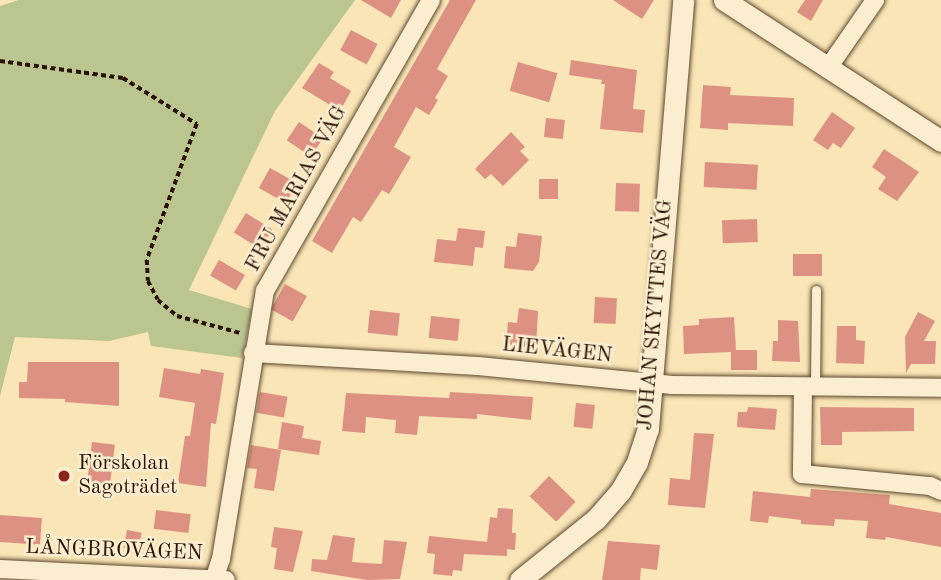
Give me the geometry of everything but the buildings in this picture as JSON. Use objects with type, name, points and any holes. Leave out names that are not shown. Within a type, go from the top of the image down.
[{"type":"street","name":"FRU MARIAS VÄG","points":[[218,579],[254,345],[265,292],[431,0]]},
{"type":"street","name":"JOHAN SKYTTES VÄG","points":[[520,580],[597,519],[621,490],[637,462],[648,429],[683,0]]},
{"type":"street","points":[[724,0],[941,141]]},
{"type":"street","points":[[828,68],[875,0]]},
{"type":"street","name":"LIEVÄGEN","points":[[254,345],[653,383],[941,388]]},
{"type":"street","points":[[809,386],[802,474],[930,486],[941,491]]},
{"type":"street","name":"LÅNGBROVÄGEN","points":[[0,569],[218,579]]},
{"type":"lane","points":[[809,386],[816,290]]},
{"type":"path","points":[[0,61],[123,78],[197,124],[147,260],[148,281],[158,300],[177,316],[254,345]]},
{"type":"green space","points":[[19,0],[355,0],[275,111],[189,290],[252,309],[242,358],[151,346],[148,332],[109,341],[15,337],[0,396],[0,6]]},
{"type":"place","name":"Förskolan Sagoträdet","points":[[64,476]]}]
